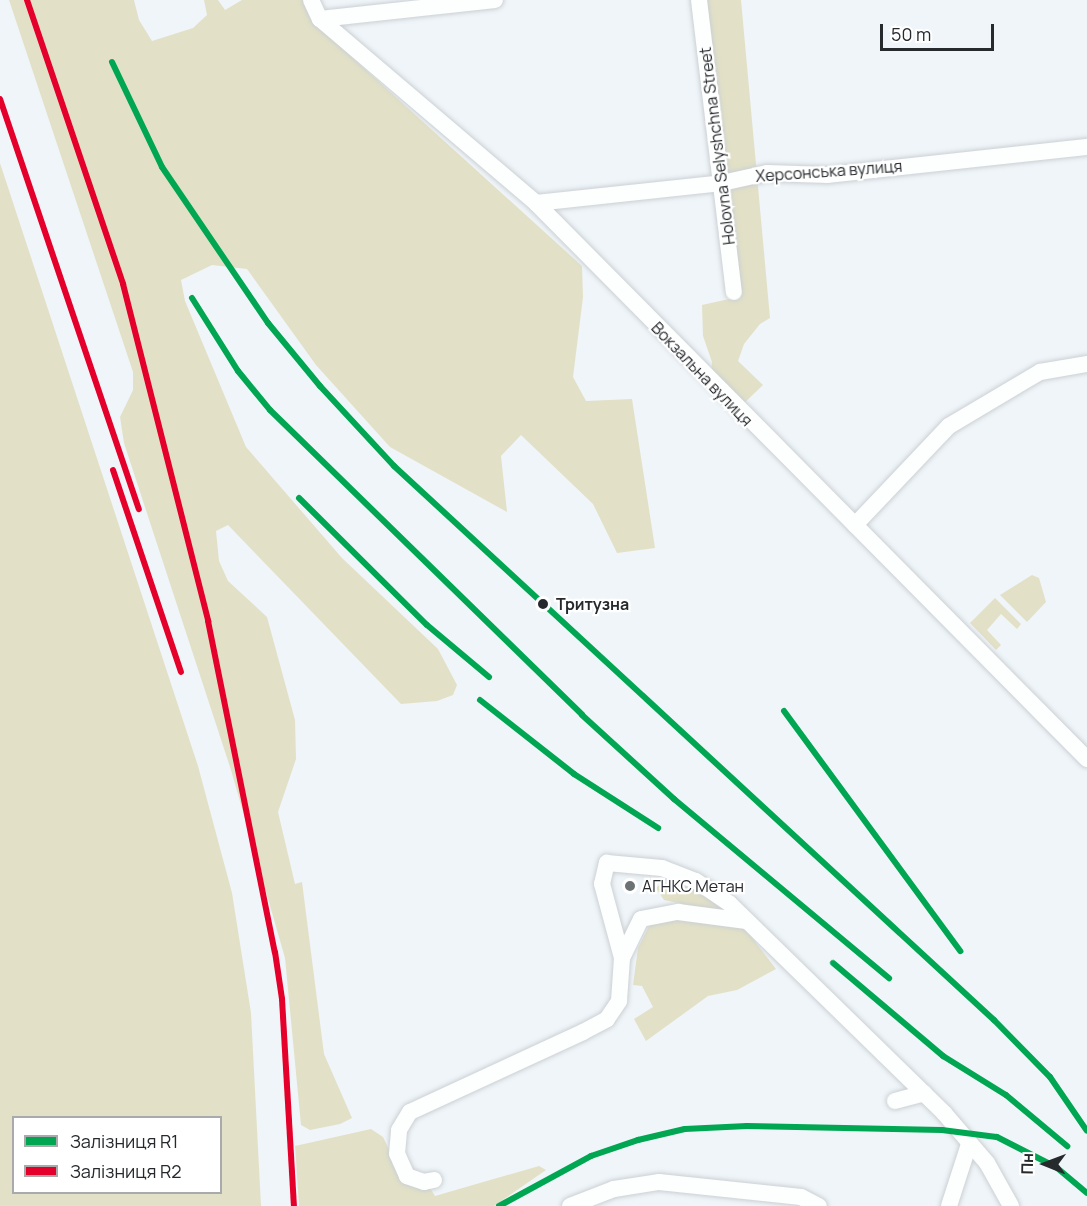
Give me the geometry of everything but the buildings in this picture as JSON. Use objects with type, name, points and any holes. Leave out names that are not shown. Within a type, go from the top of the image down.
[{"type":"street","name":"Вокзальна вулиця","points":[[311,0],[320,19],[536,204],[1087,759]]},
{"type":"street","points":[[320,19],[495,0]]},
{"type":"street","name":"Holovna Selyshchna Street","points":[[699,0],[734,292]]},
{"type":"street","name":"Херсонська вулиця","points":[[536,204],[722,183],[767,173],[828,175],[1087,147]]},
{"type":"street","points":[[855,525],[949,426],[1040,372],[1087,364]]},
{"type":"street","points":[[622,1018],[619,1001],[622,958],[602,884],[607,863],[662,868],[696,880],[730,904],[924,1093],[987,1163],[1011,1206]]},
{"type":"street","points":[[622,958],[641,919],[678,912],[746,921]]},
{"type":"street","points":[[434,1180],[424,1182],[407,1176],[397,1154],[399,1130],[410,1112],[583,1032],[607,1019],[619,1001]]},
{"type":"street","points":[[895,1101],[924,1093]]},
{"type":"street","points":[[949,1206],[969,1144]]},
{"type":"street","points":[[570,1206],[614,1189],[659,1182],[801,1197],[819,1206]]},
{"type":"green space","points":[[9,0],[134,0],[139,20],[152,41],[193,28],[207,15],[204,0],[218,0],[225,10],[242,0],[303,0],[322,30],[582,266],[583,297],[573,377],[586,401],[632,399],[655,548],[617,553],[593,504],[521,435],[501,456],[507,512],[390,447],[316,365],[247,269],[212,265],[181,280],[185,301],[246,447],[342,558],[438,649],[457,685],[453,695],[437,701],[401,704],[228,525],[216,531],[219,561],[228,581],[267,617],[295,720],[296,759],[278,812],[295,884],[302,882],[324,1054],[352,1118],[340,1124],[310,1130],[301,1125],[285,958],[231,770],[124,443],[120,417],[133,390],[133,372]]},
{"type":"green space","points":[[704,0],[741,0],[770,318],[760,324],[744,344],[738,361],[763,385],[740,407],[710,386],[712,362],[703,336],[702,305],[738,297]]},
{"type":"green space","points":[[0,163],[198,766],[232,893],[251,1013],[261,1206],[0,1206]]},
{"type":"green space","points":[[1032,575],[1039,578],[1046,602],[1027,622],[1000,595]]},
{"type":"green space","points":[[995,598],[1021,624],[1017,629],[1001,614],[987,630],[1001,645],[996,650],[970,623]]},
{"type":"green space","points":[[663,882],[695,889],[731,914],[664,900],[656,888]]},
{"type":"green space","points":[[667,918],[743,926],[776,969],[737,990],[708,996],[646,1041],[634,1019],[653,1007],[642,986],[633,985],[638,948],[650,924]]},
{"type":"green space","points":[[371,1129],[383,1137],[404,1181],[430,1188],[435,1196],[539,1166],[546,1170],[494,1206],[299,1206],[295,1146]]},
{"type":"rail line","name":"R2","points":[[27,0],[123,284],[208,621],[275,952],[282,999],[294,1206]]},
{"type":"rail line","name":"R1","points":[[112,62],[162,167],[268,323],[320,386],[394,466],[994,1020],[1050,1077],[1087,1131]]},
{"type":"rail line","name":"R2","points":[[0,99],[139,509]]},
{"type":"rail line","name":"R1","points":[[192,298],[238,371],[270,410],[582,715],[674,799],[889,978]]},
{"type":"rail line","name":"R2","points":[[113,470],[181,672]]},
{"type":"rail line","name":"R1","points":[[299,498],[427,625],[489,677]]},
{"type":"rail line","name":"R1","points":[[480,700],[574,774],[658,828]]},
{"type":"rail line","name":"R1","points":[[784,711],[960,951]]},
{"type":"rail line","name":"R1","points":[[833,963],[943,1056],[1006,1095],[1067,1146]]},
{"type":"rail line","name":"R1","points":[[499,1206],[591,1156],[638,1140],[685,1129],[747,1126],[942,1130],[997,1137],[1056,1167],[1087,1193]]},
{"type":"place","name":"Тритузна","points":[[543,604]]},
{"type":"place","name":"АГНКС Метан","points":[[630,886]]}]
